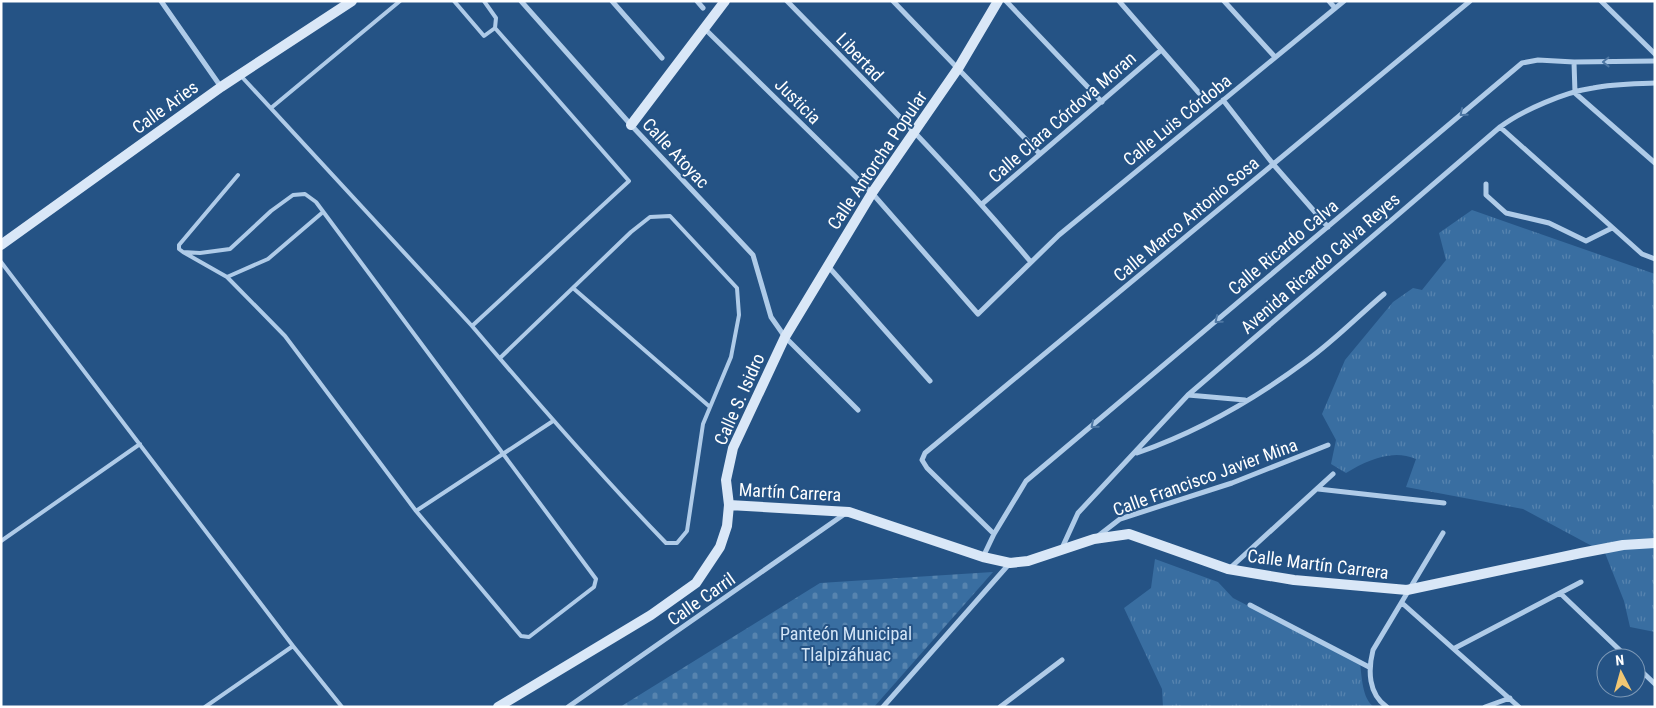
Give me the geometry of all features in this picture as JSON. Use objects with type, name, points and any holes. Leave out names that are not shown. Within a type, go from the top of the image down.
[{"type":"street","points":[[160,1],[221,87]]},
{"type":"street","name":"Calle Aries","points":[[1,245],[221,87],[352,1]]},
{"type":"street","name":"Calle Atoyac","points":[[521,1],[631,125],[753,255],[771,317],[785,337],[858,410]]},
{"type":"street","points":[[612,1],[662,58]]},
{"type":"street","points":[[697,1],[702,8]]},
{"type":"street","points":[[631,125],[725,1]]},
{"type":"street","name":"Libertad","points":[[787,1],[914,131],[982,204],[1030,261]]},
{"type":"street","points":[[893,1],[1040,154]]},
{"type":"street","name":"Calle Antorcha Popular","points":[[785,337],[827,265],[872,194],[958,67],[998,1]]},
{"type":"street","points":[[1006,1],[1102,102]]},
{"type":"street","points":[[1119,1],[1160,51],[1199,93]]},
{"type":"street","points":[[1224,1],[1275,57]]},
{"type":"street","points":[[1329,1],[1335,8]]},
{"type":"street","name":"Calle Luis Córdoba","points":[[978,314],[1030,261],[1344,1]]},
{"type":"street","name":"Calle Marco Antonio Sosa","points":[[994,534],[922,460],[925,453],[1470,1]]},
{"type":"street","points":[[1601,1],[1655,54]]},
{"type":"street","name":"Justicia","points":[[704,28],[872,194],[978,314]]},
{"type":"street","name":"Calle Clara Córdova Moran","points":[[982,204],[1160,51]]},
{"type":"street","name":"Calle Ricardo Calva","points":[[983,557],[994,534],[1026,481],[1522,63],[1538,60],[1574,62],[1655,60]]},
{"type":"street","points":[[1574,62],[1574,92],[1655,163]]},
{"type":"street","name":"Avenida Ricardo Calva Reyes","points":[[1061,551],[1078,514],[1136,454],[1188,395],[1500,127],[1520,112],[1574,92],[1592,88],[1655,83]]},
{"type":"street","points":[[1223,100],[1273,164],[1328,227]]},
{"type":"street","points":[[1500,127],[1642,254],[1655,259]]},
{"type":"street","points":[[1486,184],[1486,195],[1506,213],[1549,223],[1586,241],[1612,228]]},
{"type":"street","points":[[827,265],[930,380]]},
{"type":"street","points":[[1136,454],[1177,439],[1246,400],[1307,361],[1384,294]]},
{"type":"street","name":"Calle S. Isidro","points":[[729,505],[726,480],[734,448],[785,337]]},
{"type":"street","points":[[1188,395],[1246,400]]},
{"type":"street","name":"Calle Francisco Javier Mina","points":[[1094,539],[1120,519],[1232,483],[1328,445]]},
{"type":"street","points":[[1228,569],[1333,474]]},
{"type":"street","points":[[1318,488],[1444,503]]},
{"type":"street","name":"Martín Carrera","points":[[498,707],[652,615],[696,583],[720,547],[727,526],[729,505],[848,512],[983,557]]},
{"type":"street","name":"Calle Carril","points":[[568,707],[848,512]]},
{"type":"street","points":[[1387,707],[1374,692],[1369,667],[1373,650],[1402,604],[1407,590],[1443,533]]},
{"type":"street","name":"Calle Martín Carrera","points":[[983,557],[1010,563],[1028,561],[1094,539],[1129,534],[1228,569],[1294,580],[1407,590],[1623,545],[1655,543]]},
{"type":"street","points":[[884,706],[1010,563]]},
{"type":"street","points":[[1455,648],[1581,582]]},
{"type":"street","points":[[1560,593],[1618,648]]},
{"type":"street","points":[[1402,604],[1455,648],[1519,707]]},
{"type":"street","points":[[1250,605],[1369,667]]},
{"type":"street","points":[[1000,707],[1062,660]]},
{"type":"street","points":[[1485,707],[1510,698]]},
{"type":"lane","points":[[271,108],[400,1]]},
{"type":"lane","points":[[454,1],[484,36],[495,28]]},
{"type":"lane","points":[[472,326],[629,181],[495,28],[496,18],[484,1]]},
{"type":"lane","points":[[240,74],[472,326],[622,499],[666,543],[678,544],[687,531],[704,424],[731,356],[739,315],[736,288],[670,216],[650,217],[500,358]]},
{"type":"lane","points":[[183,252],[200,253],[230,249],[271,211],[293,195],[304,194],[316,202],[596,578],[594,587],[529,637],[521,636],[416,511],[285,336],[227,277],[183,252],[179,249],[179,245],[238,175]]},
{"type":"lane","points":[[227,277],[268,259],[323,212]]},
{"type":"lane","points":[[1,262],[293,646],[342,707]]},
{"type":"lane","points":[[573,288],[710,407]]},
{"type":"lane","points":[[416,511],[553,421]]},
{"type":"lane","points":[[1,541],[140,444]]},
{"type":"lane","points":[[205,707],[293,646]]},
{"type":"green space","points":[[1472,210],[1655,274],[1655,632],[1630,627],[1624,601],[1605,553],[1523,509],[1406,487],[1416,459],[1407,456],[1380,457],[1346,473],[1331,464],[1336,440],[1322,414],[1345,360],[1393,302],[1413,288],[1422,290],[1446,260],[1439,233]]},
{"type":"green space","points":[[1155,559],[1218,582],[1233,598],[1360,664],[1365,693],[1367,699],[1374,707],[1163,707],[1162,689],[1124,608],[1151,588]]},
{"type":"green space","name":"Panteón Municipal Tlalpizáhuac","points":[[993,572],[874,707],[620,707],[820,583]]}]
